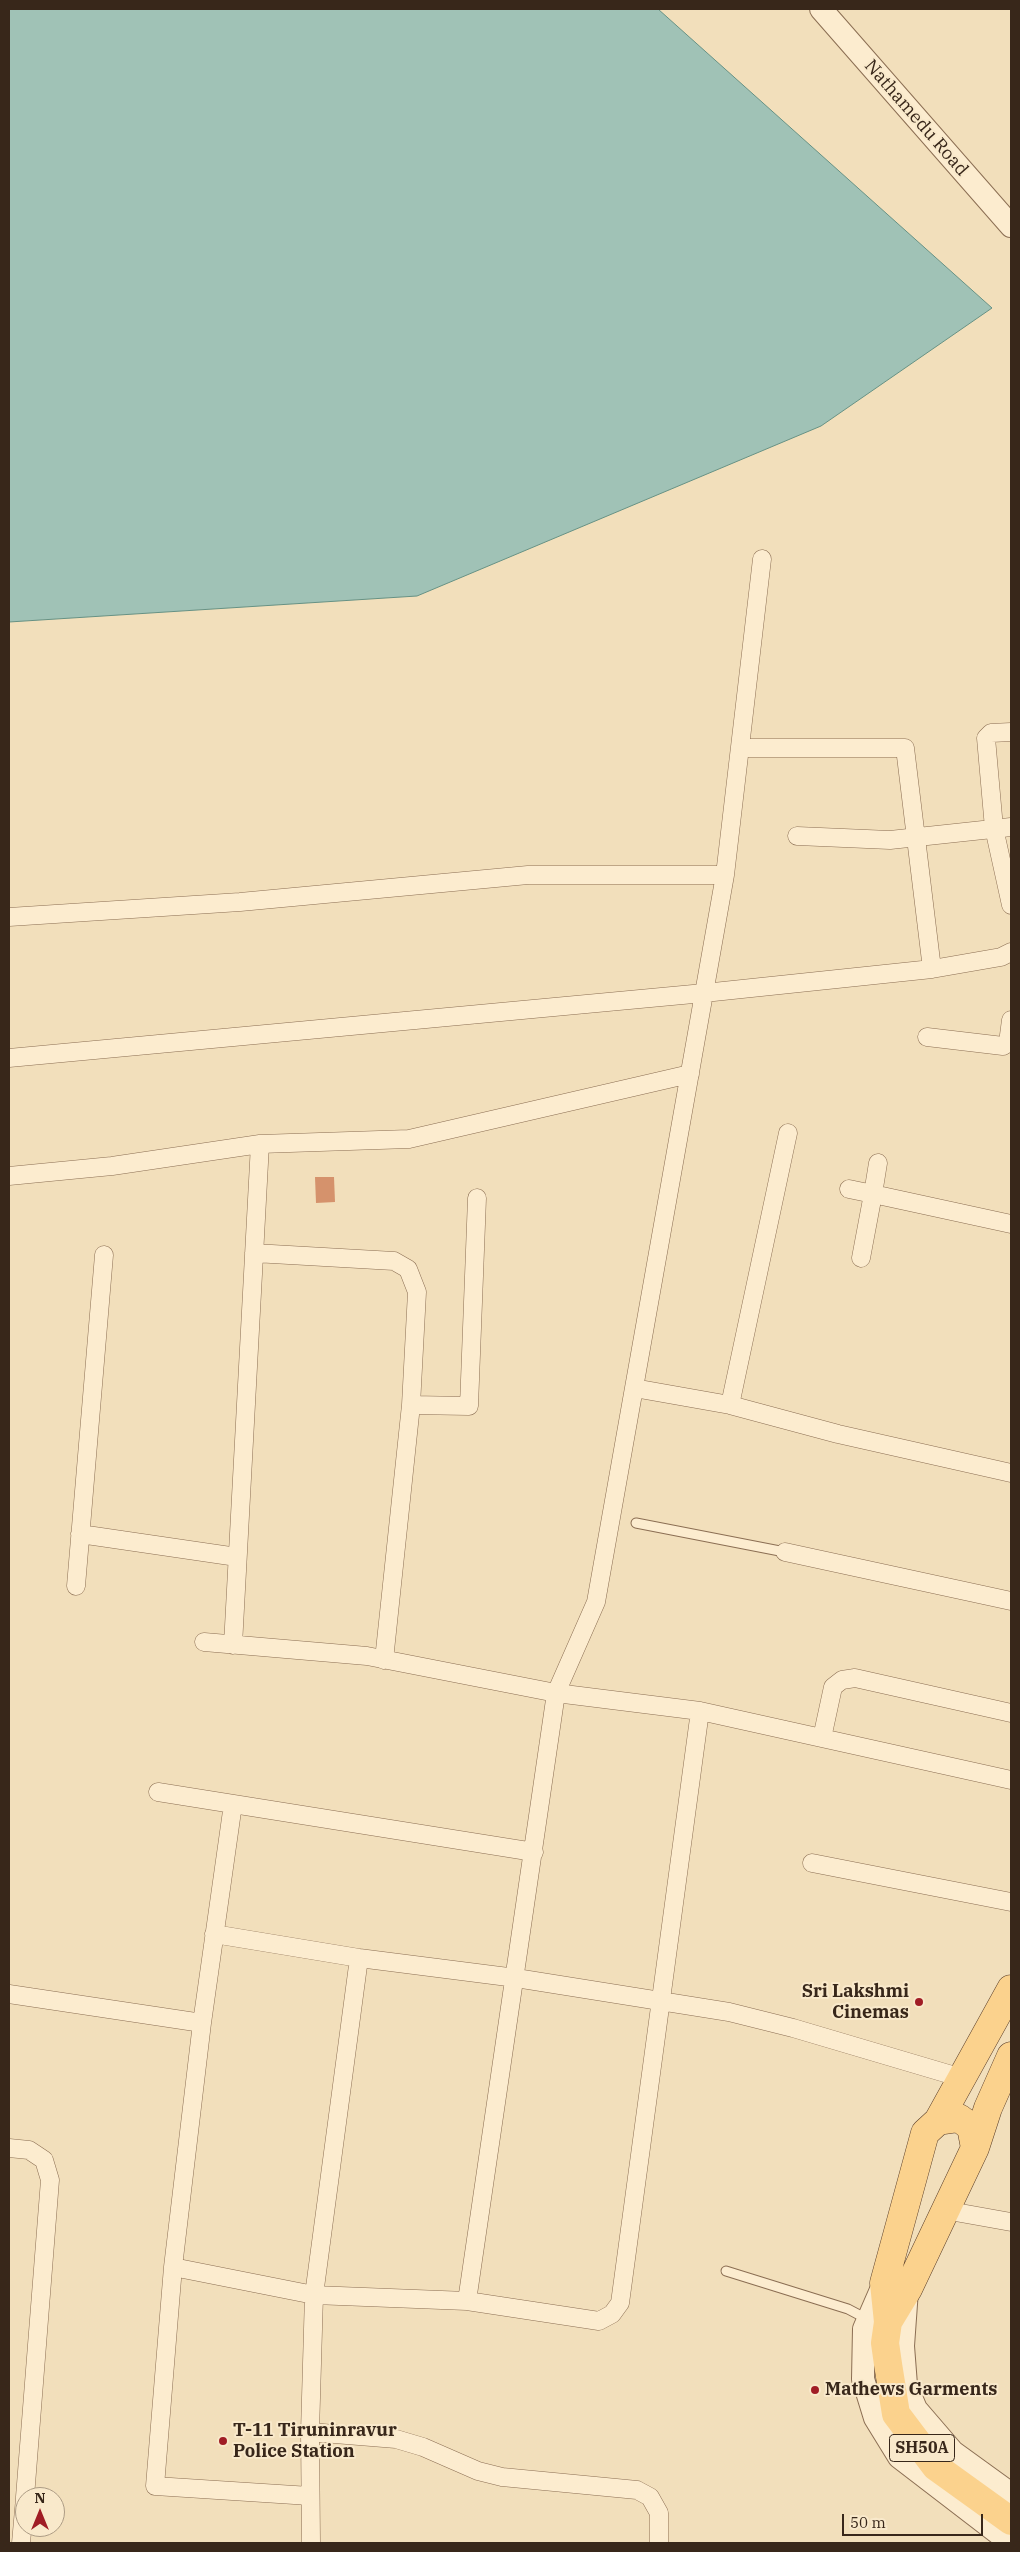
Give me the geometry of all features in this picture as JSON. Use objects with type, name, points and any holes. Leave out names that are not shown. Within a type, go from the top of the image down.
[{"type":"main road","points":[[880,2328],[896,2286],[925,2133],[938,2121],[1011,1989]]},
{"type":"main road","points":[[896,2286],[944,2210],[975,2148],[988,2108],[1011,2056]]},
{"type":"main road","points":[[938,2121],[959,2118],[971,2127],[975,2148]]},
{"type":"main road","name":"SH50A","points":[[880,2328],[896,2414],[936,2467],[1011,2521]]},
{"type":"street","name":"Nathamedu Road","points":[[830,12],[1011,226]]},
{"type":"street","points":[[468,2301],[556,1693],[596,1602],[725,875],[762,558]]},
{"type":"street","points":[[1011,732],[991,733],[986,738],[1003,828],[1011,905]]},
{"type":"street","points":[[740,748],[905,748],[932,969]]},
{"type":"street","points":[[797,836],[890,840],[1003,828]]},
{"type":"street","points":[[9,916],[240,902],[528,875],[725,875]]},
{"type":"street","points":[[9,1058],[932,969],[1001,958],[1011,952]]},
{"type":"street","points":[[927,1037],[1003,1046],[1009,1040],[1011,1020]]},
{"type":"street","points":[[9,1176],[112,1166],[260,1144],[409,1139],[690,1074]]},
{"type":"street","points":[[730,1405],[788,1133]]},
{"type":"street","points":[[232,1645],[260,1144]]},
{"type":"street","points":[[861,1258],[878,1163]]},
{"type":"street","points":[[849,1189],[1011,1224]]},
{"type":"street","points":[[411,1405],[469,1406],[477,1198]]},
{"type":"street","points":[[254,1253],[394,1261],[408,1269],[417,1292],[411,1405],[384,1660]]},
{"type":"street","points":[[76,1586],[104,1255]]},
{"type":"street","points":[[634,1388],[730,1405],[838,1434],[1011,1473]]},
{"type":"street","points":[[80,1534],[238,1557]]},
{"type":"street","points":[[785,1552],[1011,1601]]},
{"type":"street","points":[[204,1642],[384,1660],[556,1693],[700,1711],[1011,1780]]},
{"type":"street","points":[[822,1738],[833,1687],[842,1680],[855,1678],[1011,1713]]},
{"type":"street","points":[[173,2267],[314,2295],[468,2301],[599,2321],[612,2314],[620,2302],[700,1711]]},
{"type":"street","points":[[158,1792],[534,1852]]},
{"type":"street","points":[[233,1804],[202,2022],[173,2267],[155,2486],[310,2496]]},
{"type":"street","points":[[812,1863],[1011,1902]]},
{"type":"street","points":[[214,1934],[359,1958],[516,1978],[729,2012],[792,2028],[962,2078]]},
{"type":"street","points":[[311,2543],[310,2432],[314,2295],[359,1958]]},
{"type":"street","points":[[9,1994],[202,2022]]},
{"type":"street","points":[[9,2148],[29,2150],[44,2160],[50,2180],[26,2487]]},
{"type":"street","points":[[944,2210],[1011,2222]]},
{"type":"street","points":[[896,2286],[906,2384],[916,2409],[953,2452],[1011,2494]]},
{"type":"street","points":[[880,2328],[864,2329],[863,2379],[875,2418],[899,2456],[1011,2543]]},
{"type":"street","points":[[310,2432],[396,2439],[423,2447],[478,2471],[502,2478],[637,2490],[650,2496],[659,2513],[659,2543]]},
{"type":"lane","points":[[636,1522],[785,1552]]},
{"type":"lane","points":[[726,2271],[848,2309],[880,2328]]},
{"type":"water","points":[[9,9],[658,9],[992,308],[821,426],[417,596],[9,622]]},
{"type":"building","points":[[315,1177],[334,1177],[335,1202],[316,1203]]},
{"type":"place","name":"Sri Lakshmi Cinemas","points":[[919,2002]]},
{"type":"place","name":"Mathews Garments","points":[[815,2390]]},
{"type":"place","name":"T-11 Tiruninravur Police Station","points":[[223,2441]]}]
